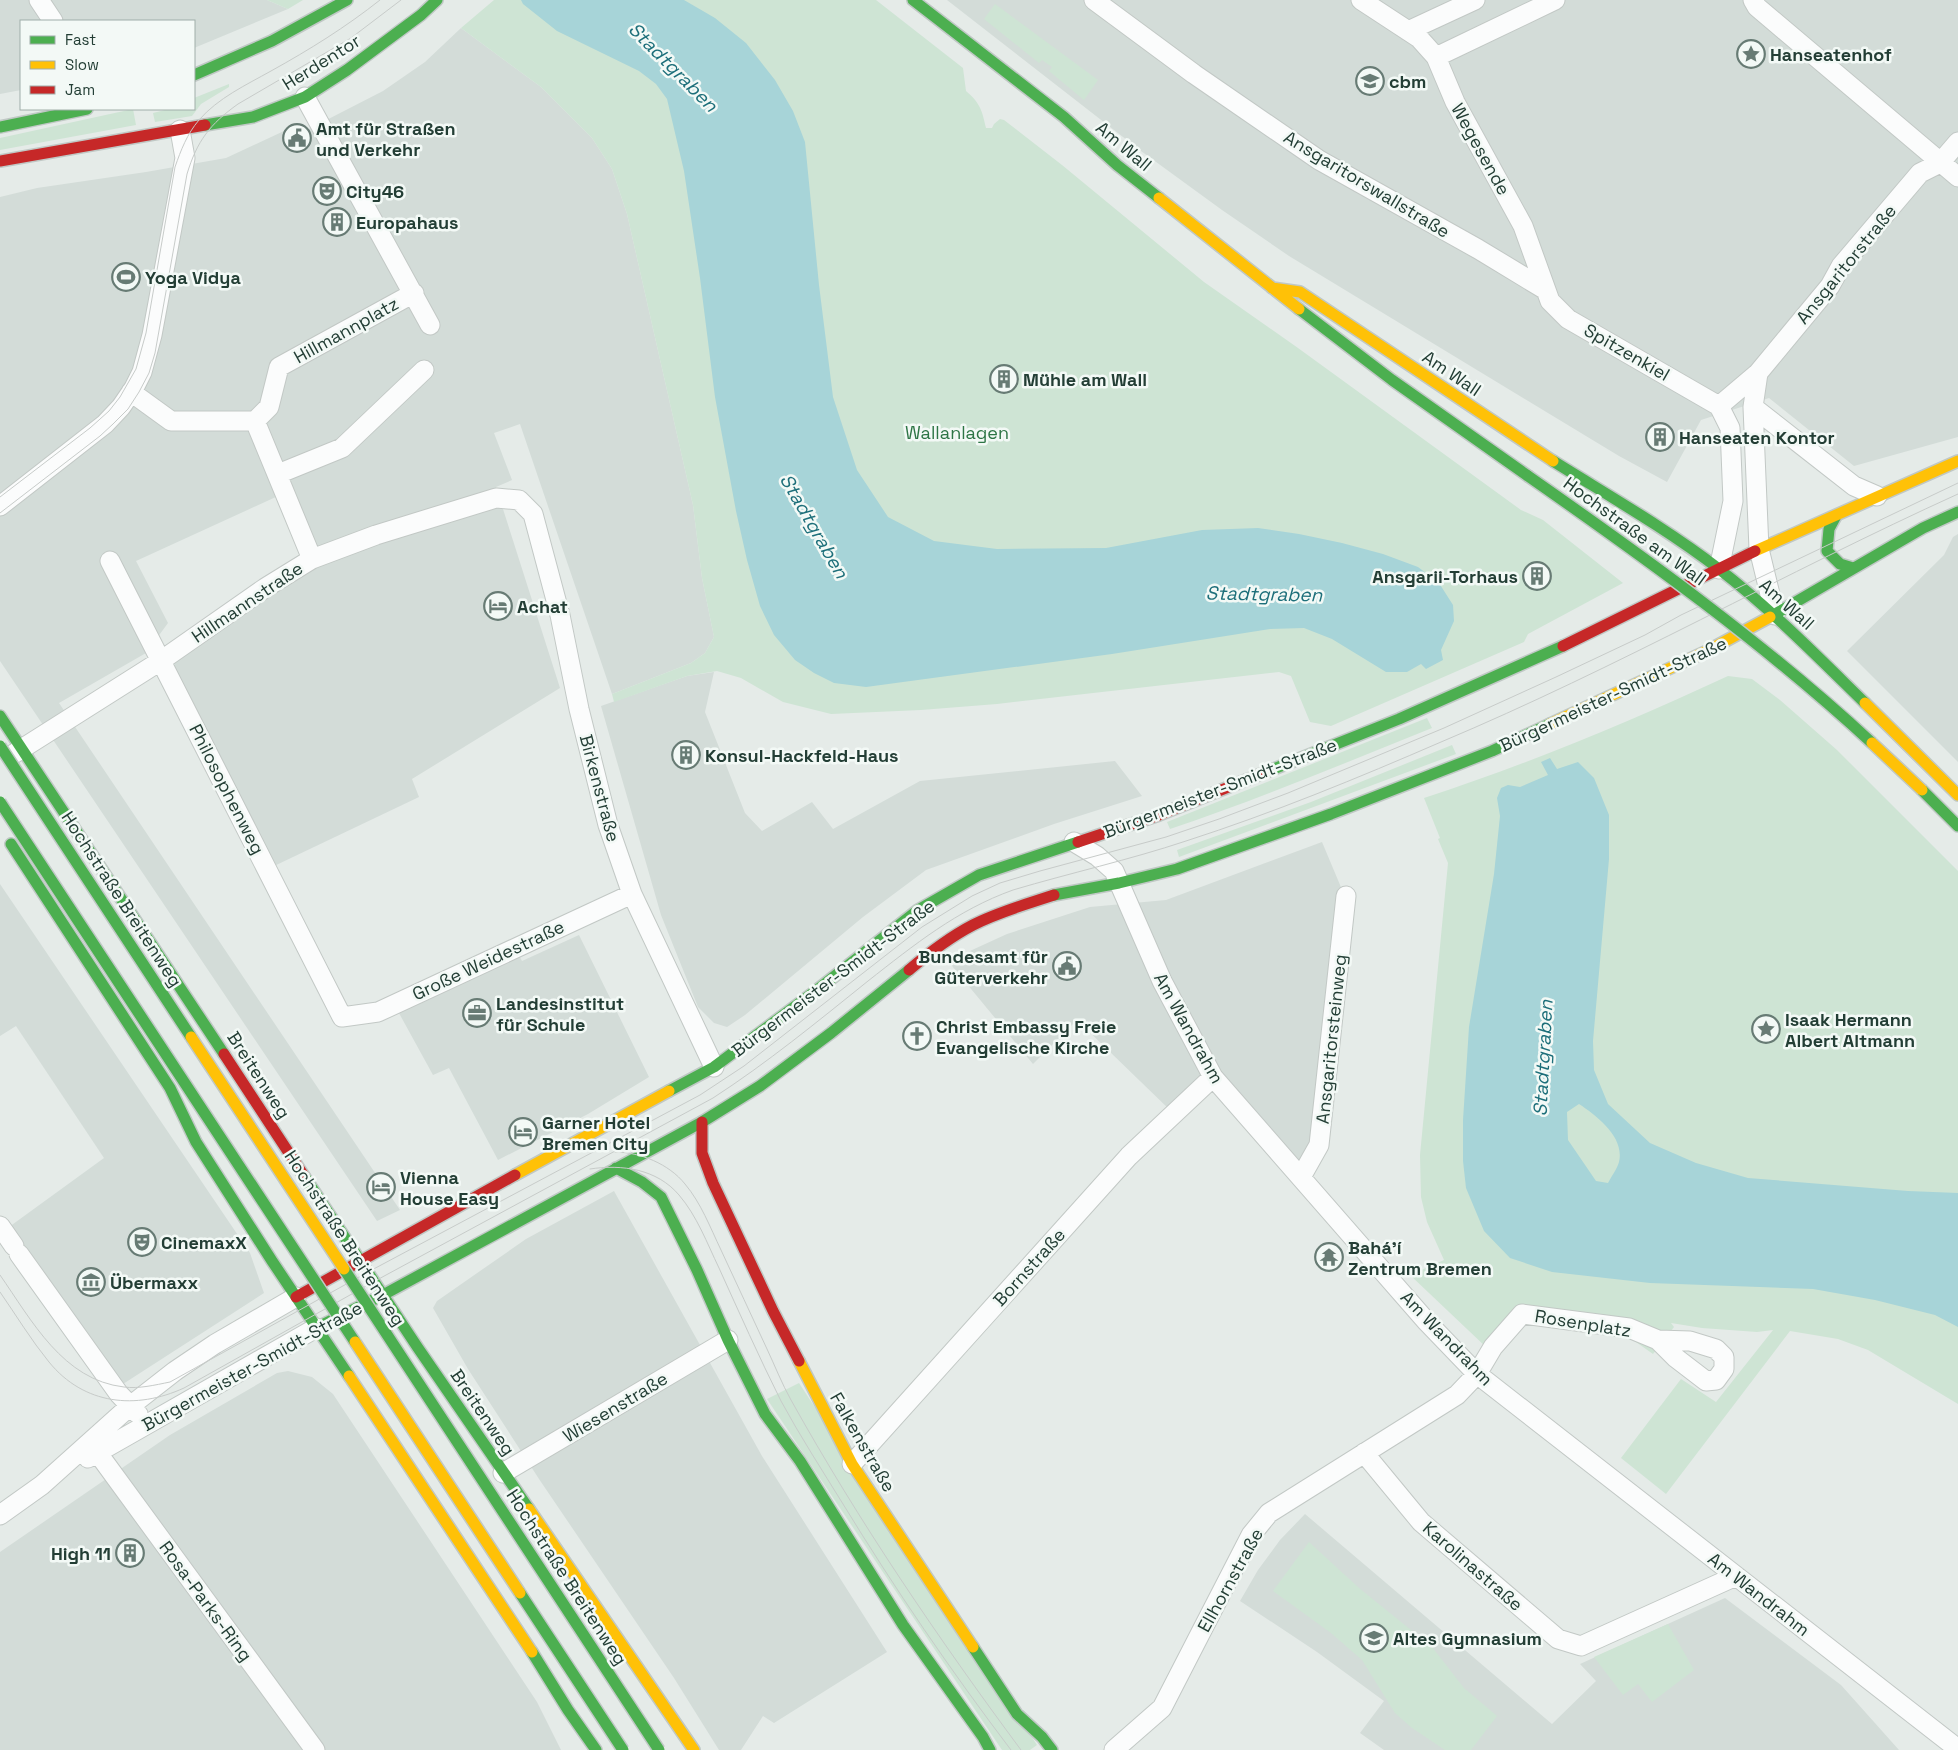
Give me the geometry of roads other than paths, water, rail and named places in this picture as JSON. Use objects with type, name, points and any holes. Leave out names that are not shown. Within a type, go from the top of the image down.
[{"type":"main road","points":[[195,75],[241,56],[325,13],[346,0]]},
{"type":"main road","name":"Herdentor","points":[[0,161],[253,117],[305,97],[347,70],[421,15],[437,0]]},
{"type":"main road","name":"Am Wall","points":[[913,0],[1050,105],[1106,156],[1272,288],[1300,292],[1541,454],[1666,531],[1720,569],[1775,615],[1958,795]]},
{"type":"main road","points":[[0,127],[82,110]]},
{"type":"main road","name":"Hochstraße am Wall","points":[[1272,288],[1392,380],[1646,560],[1754,641],[1859,730],[1958,826]]},
{"type":"main road","name":"Bürgermeister-Smidt-Straße","points":[[296,1297],[360,1260],[714,1068],[918,910],[979,875],[1159,815],[1399,719],[1555,650],[1759,548],[1836,516],[1958,461]]},
{"type":"main road","name":"Bürgermeister-Smidt-Straße","points":[[316,1328],[383,1295],[702,1122],[760,1086],[831,1033],[934,949],[973,925],[1016,907],[1060,893],[1119,883],[1177,869],[1331,814],[1492,751],[1674,668],[1775,615],[1923,528],[1958,512]]},
{"type":"main road","points":[[1836,516],[1829,529],[1827,551],[1840,564],[1853,568]]},
{"type":"main road","name":"Breitenweg","points":[[0,716],[383,1295],[694,1750]]},
{"type":"main road","name":"Hochstraße Breitenweg","points":[[0,746],[659,1750]]},
{"type":"main road","points":[[0,802],[624,1750]]},
{"type":"main road","points":[[4,833],[170,1088],[196,1142],[316,1328],[512,1619],[568,1710],[596,1750]]},
{"type":"main road","points":[[170,1088],[170,1071],[174,1059],[185,1052],[206,1048],[222,1050]]},
{"type":"main road","name":"Falkenstraße","points":[[702,1122],[702,1153],[713,1184],[773,1311],[852,1464],[1017,1714],[1042,1737],[1052,1750]]},
{"type":"main road","points":[[616,1168],[642,1182],[661,1197],[697,1270],[728,1340],[766,1414],[800,1461],[903,1625],[983,1737],[990,1750]]},
{"type":"street","points":[[39,0],[51,20]]},
{"type":"street","name":"Ansgaritorswallstraße","points":[[1094,0],[1194,74],[1319,160],[1478,249],[1544,289]]},
{"type":"street","name":"Wegesende","points":[[1361,0],[1419,38],[1436,57],[1455,102],[1523,226],[1544,289]]},
{"type":"street","points":[[1403,28],[1475,0]]},
{"type":"street","points":[[1436,57],[1555,0]]},
{"type":"street","points":[[1753,0],[1757,7],[1958,177]]},
{"type":"street","points":[[305,97],[430,324]]},
{"type":"street","points":[[0,506],[105,424],[131,392],[142,372],[148,355],[185,158],[180,130]]},
{"type":"street","points":[[1940,163],[1958,142]]},
{"type":"street","name":"Ansgaritorstraße","points":[[1719,406],[1758,374],[1830,286],[1841,266],[1920,173],[1940,163]]},
{"type":"street","name":"Spitzenkiel","points":[[1544,289],[1550,301],[1568,319],[1719,406]]},
{"type":"street","name":"Hillmannplatz","points":[[255,421],[269,407],[279,367],[414,293]]},
{"type":"street","points":[[278,474],[342,448],[424,370]]},
{"type":"street","points":[[1758,374],[1753,408],[1759,548],[1775,615]]},
{"type":"street","points":[[131,392],[171,421],[255,421],[312,559]]},
{"type":"street","points":[[1719,406],[1730,428],[1733,501],[1720,569]]},
{"type":"street","points":[[1753,408],[1854,486],[1878,496]]},
{"type":"street","name":"Hillmannstraße","points":[[0,762],[162,660],[265,588],[312,559],[376,535],[496,498],[519,500]]},
{"type":"street","name":"Birkenstraße","points":[[519,500],[533,514],[558,606],[579,708],[608,825],[632,894],[714,1068]]},
{"type":"street","name":"Philosophenweg","points":[[110,561],[342,1017]]},
{"type":"street","name":"Am Wandrahm","points":[[1074,842],[1103,861],[1114,871],[1162,981],[1213,1077],[1427,1322],[1477,1374],[1958,1749]]},
{"type":"street","name":"Große Weidestraße","points":[[342,1017],[378,1012],[632,894]]},
{"type":"street","name":"Ansgaritorsteinweg","points":[[1301,1177],[1319,1145],[1346,896]]},
{"type":"street","name":"Bornstraße","points":[[852,1464],[1129,1156],[1213,1077]]},
{"type":"street","points":[[0,1226],[129,1407],[148,1423]]},
{"type":"street","name":"Bürgermeister-Smidt-Straße","points":[[42,1485],[129,1407],[175,1371],[216,1344],[296,1297]]},
{"type":"street","name":"Rosenplatz","points":[[1477,1374],[1493,1347],[1522,1314],[1629,1328],[1658,1340]]},
{"type":"street","name":"Bürgermeister-Smidt-Straße","points":[[0,1515],[42,1485],[97,1452],[316,1328]]},
{"type":"street","name":"Wiesenstraße","points":[[503,1473],[728,1340]]},
{"type":"street","name":"Ellhornstraße","points":[[1114,1750],[1162,1708],[1251,1535],[1269,1513],[1457,1395],[1477,1374]]},
{"type":"street","name":"Rosa-Parks-Ring","points":[[97,1452],[315,1750]]},
{"type":"street","name":"Karolinastraße","points":[[1364,1454],[1421,1522],[1558,1639],[1581,1646],[1736,1576]]},
{"type":"water","name":"Stadtgraben","points":[[521,0],[684,0],[715,18],[746,43],[775,80],[793,111],[805,142],[819,285],[833,397],[857,470],[888,517],[934,541],[997,549],[1106,548],[1202,530],[1258,528],[1342,543],[1383,554],[1418,567],[1439,583],[1453,605],[1454,621],[1441,650],[1443,660],[1426,669],[1421,664],[1407,672],[1386,672],[1332,639],[1304,628],[1270,629],[1112,654],[866,687],[834,683],[814,673],[795,660],[774,635],[760,606],[747,560],[715,397],[684,171],[667,99],[656,84],[639,71],[557,31],[523,4]]},
{"type":"water","name":"Stadtgraben","points":[[1550,758],[1557,769],[1578,762],[1594,778],[1609,815],[1609,859],[1593,1041],[1594,1070],[1608,1104],[1650,1143],[1696,1163],[1748,1178],[1908,1191],[1958,1193],[1958,1327],[1935,1315],[1875,1300],[1813,1289],[1650,1283],[1552,1272],[1510,1258],[1484,1231],[1466,1188],[1463,1161],[1463,1120],[1469,1027],[1494,874],[1500,816],[1497,798],[1501,788],[1508,785],[1520,787],[1548,775],[1541,762]],"holes":[[[1579,1104],[1608,1128],[1618,1144],[1619,1162],[1608,1183],[1596,1181],[1568,1140],[1567,1112]]]},
{"type":"tram line","points":[[0,497],[90,428],[109,411],[120,397],[136,369],[146,333],[175,167],[185,142],[195,125],[215,105],[354,20],[380,0]]},
{"type":"tram line","points":[[0,513],[100,436],[128,409],[139,392],[149,373],[155,353],[187,174],[195,152],[212,126],[238,104],[351,38],[401,0]]},
{"type":"tram line","points":[[0,1275],[24,1311],[51,1346],[66,1361],[83,1373],[102,1382],[124,1387],[141,1387],[170,1382],[368,1272],[700,1095],[744,1066],[922,927],[972,896],[1000,883],[1166,837],[1219,819],[1288,793],[1444,728],[1645,635],[1681,615],[1958,483]]},
{"type":"tram line","points":[[0,1292],[49,1362],[78,1387],[94,1395],[129,1401],[166,1395],[184,1388],[375,1281],[713,1098],[811,1027],[919,942],[973,908],[1013,890],[1165,848],[1219,830],[1378,769],[1572,683],[1893,524],[1958,494]]},
{"type":"tram line","points":[[615,1152],[634,1154],[653,1160],[671,1171],[691,1191],[701,1207],[785,1388],[817,1445],[900,1579],[1021,1750]]},
{"type":"tram line","points":[[590,1169],[614,1167],[638,1170],[650,1174],[670,1186],[685,1203],[701,1230],[781,1401],[803,1440],[903,1598],[1011,1750]]},
{"type":"place","name":"Hanseatenhof","points":[[1751,54]]},
{"type":"place","name":"cbm","points":[[1370,81]]},
{"type":"place","name":"Amt für Straßen und Verkehr","points":[[297,138]]},
{"type":"place","name":"City46","points":[[327,191]]},
{"type":"place","name":"Europahaus","points":[[337,222]]},
{"type":"place","name":"Yoga Vidya","points":[[126,277]]},
{"type":"place","name":"Mühle am Wall","points":[[1004,379]]},
{"type":"place","name":"Hanseaten Kontor","points":[[1660,437]]},
{"type":"place","name":"Ansgarii-Torhaus","points":[[1537,576]]},
{"type":"place","name":"Achat","points":[[498,606]]},
{"type":"place","name":"Konsul-Hackfeld-Haus","points":[[686,755]]},
{"type":"place","name":"Bundesamt für Güterverkehr","points":[[1067,966]]},
{"type":"place","name":"Landesinstitut für Schule","points":[[477,1013]]},
{"type":"place","name":"Isaak Hermann Albert Altmann","points":[[1766,1029]]},
{"type":"place","name":"Christ Embassy Freie Evangelische Kirche","points":[[917,1036]]},
{"type":"place","name":"Garner Hotel Bremen City","points":[[523,1132]]},
{"type":"place","name":"Vienna House Easy","points":[[381,1187]]},
{"type":"place","name":"CinemaxX","points":[[142,1242]]},
{"type":"place","name":"Bahá'í Zentrum Bremen","points":[[1329,1257]]},
{"type":"place","name":"Übermaxx","points":[[91,1282]]},
{"type":"place","name":"High 11","points":[[130,1553]]},
{"type":"place","name":"Altes Gymnasium","points":[[1374,1638]]},
{"type":"park label","name":"Wallanlagen","points":[[957,432]]}]
